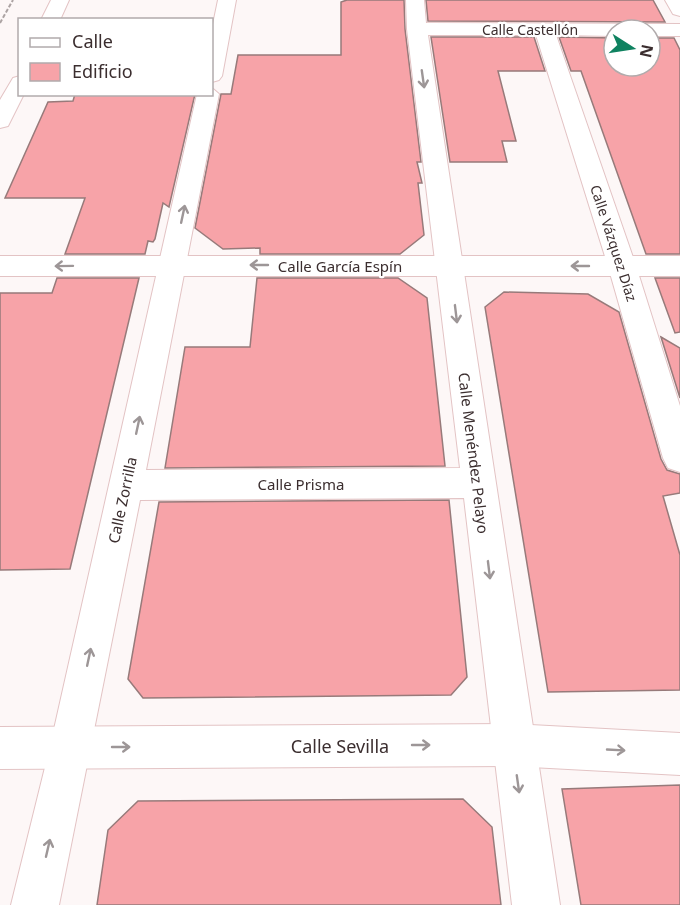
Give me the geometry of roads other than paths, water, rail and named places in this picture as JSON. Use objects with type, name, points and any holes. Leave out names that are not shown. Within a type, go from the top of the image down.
[{"type":"street","points":[[51,18],[60,0]]},
{"type":"street","points":[[213,71],[227,0]]},
{"type":"street","points":[[674,0],[680,10]]},
{"type":"street","name":"Calle Castellón","points":[[416,15],[544,29],[680,30]]},
{"type":"street","name":"Calle Menéndez Pelayo","points":[[416,15],[512,745],[536,905]]},
{"type":"street","name":"Calle Vázquez Díaz","points":[[544,29],[622,266],[680,458]]},
{"type":"street","points":[[0,121],[18,86]]},
{"type":"street","name":"Calle Zorrilla","points":[[35,905],[71,747],[208,96]]},
{"type":"street","name":"Calle García Espín","points":[[0,266],[680,266]]},
{"type":"street","name":"Calle Prisma","points":[[125,485],[478,483]]},
{"type":"street","name":"Calle Sevilla","points":[[0,748],[512,745],[680,754]]}]
